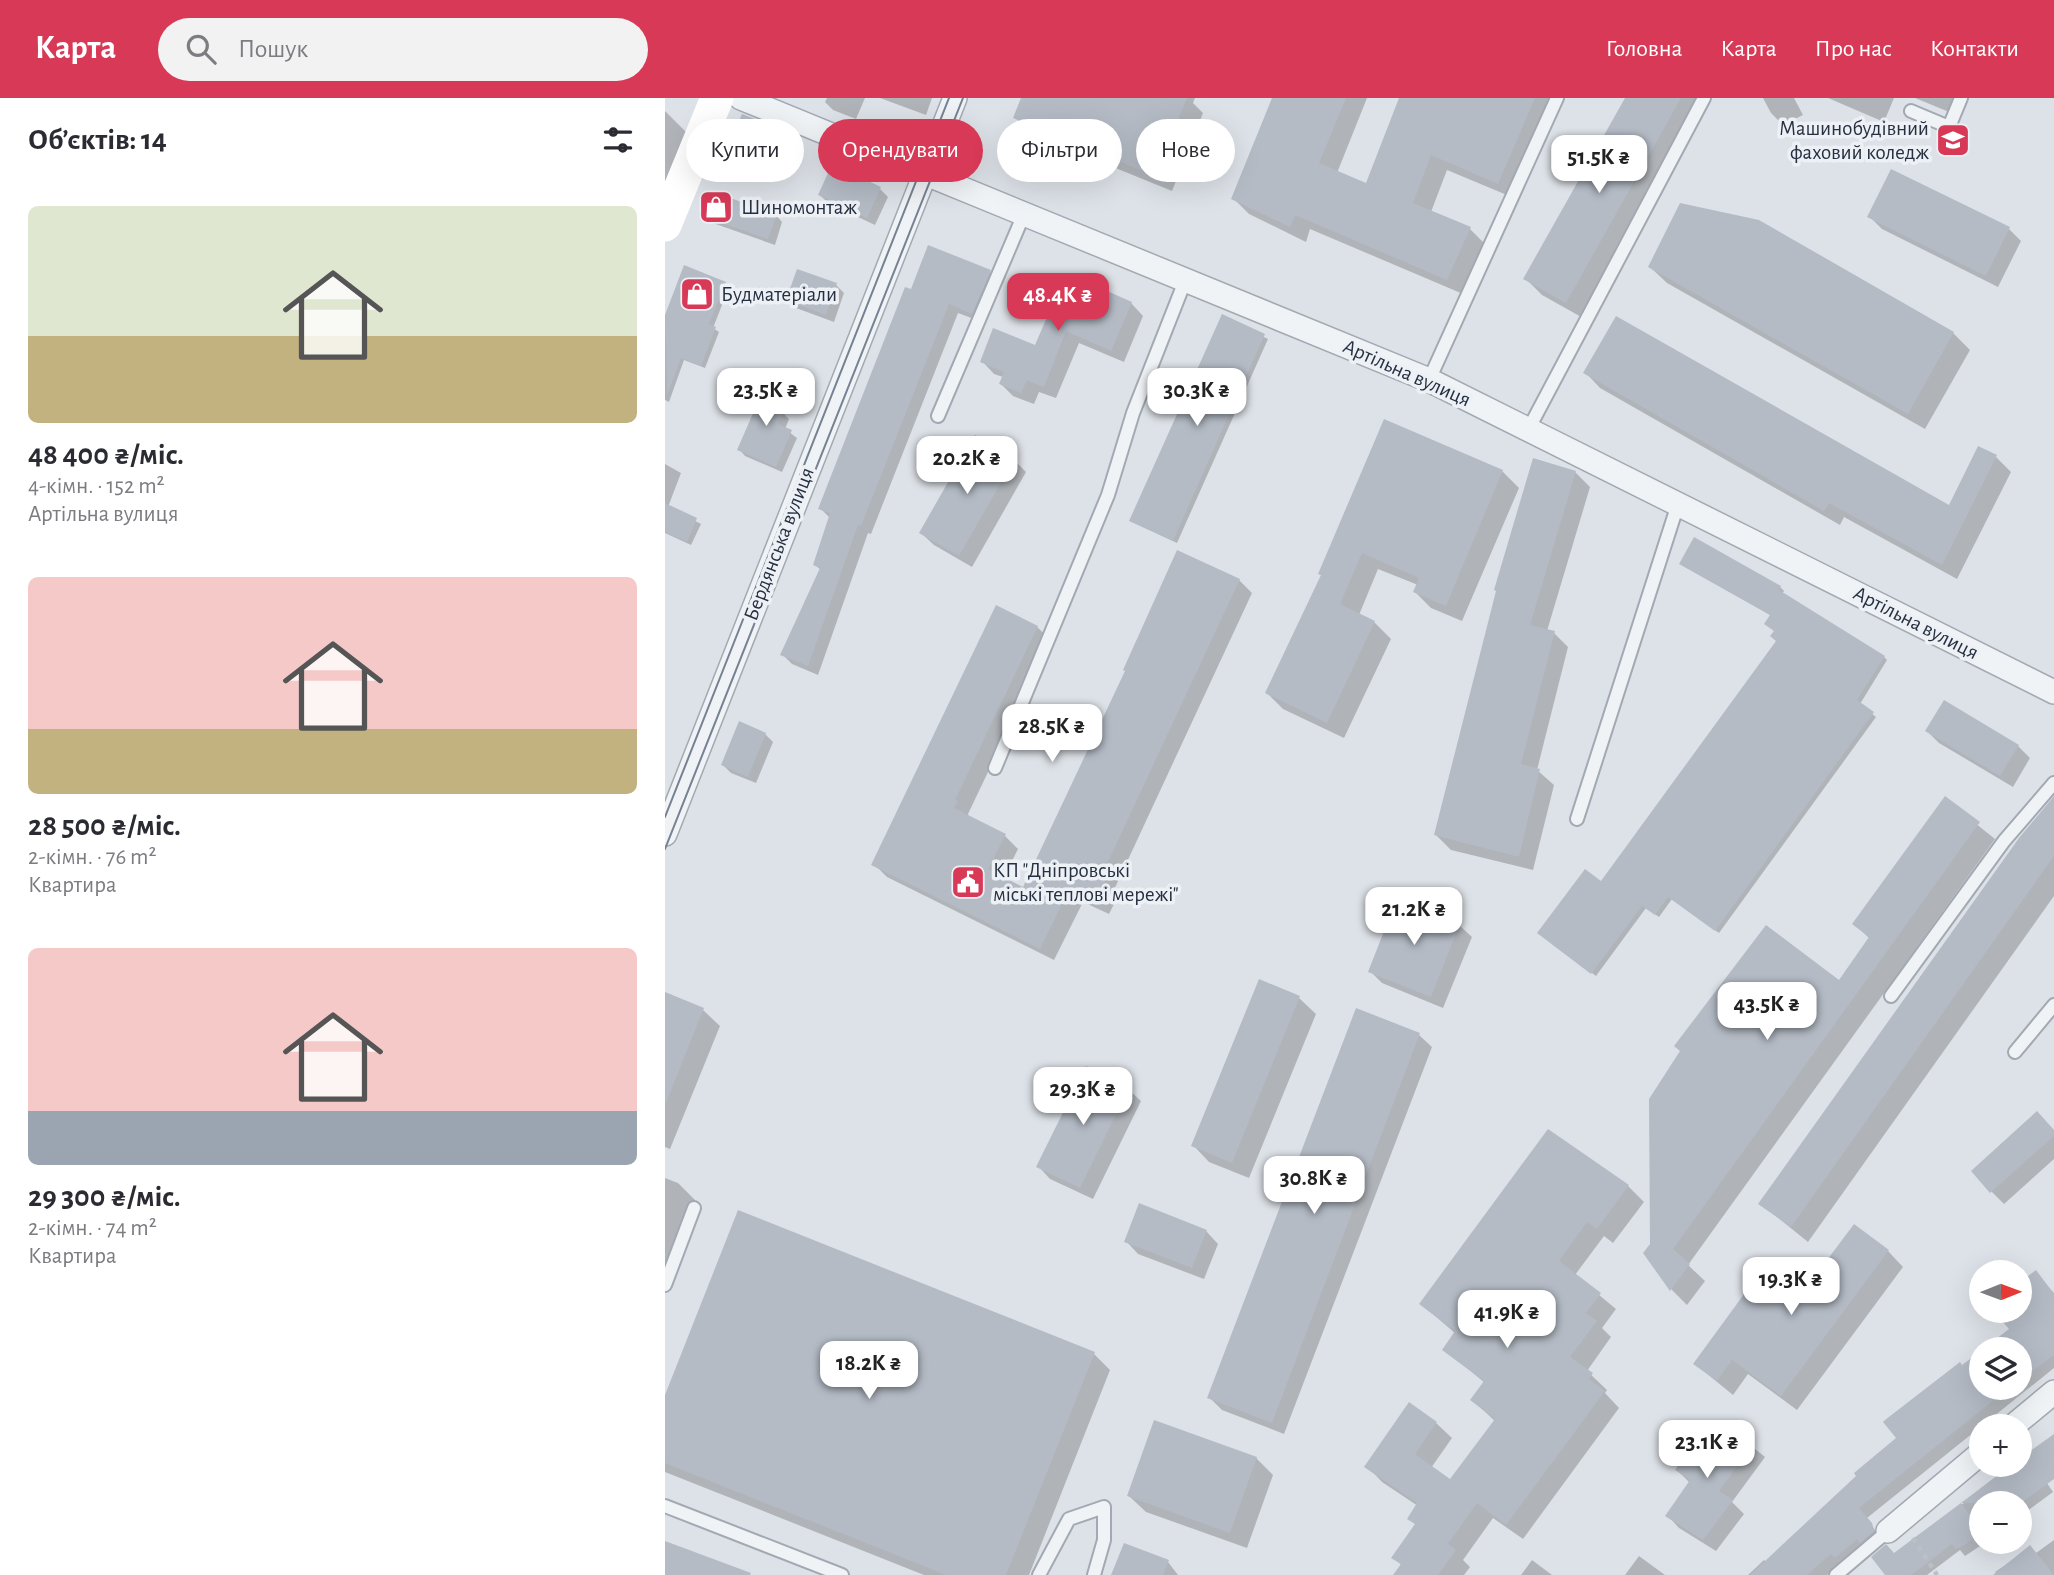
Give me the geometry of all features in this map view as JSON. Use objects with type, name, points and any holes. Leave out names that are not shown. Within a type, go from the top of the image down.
[{"type":"main road","points":[[669,204],[717,98]]},
{"type":"street","name":"Артільна вулиця","points":[[741,98],[818,129]]},
{"type":"street","name":"Бердянська вулиця","points":[[947,119],[955,98]]},
{"type":"street","name":"Бердянська вулиця","points":[[665,834],[921,182]]},
{"type":"street","name":"Артільна вулиця","points":[[947,182],[1429,380],[2054,692]]},
{"type":"street","points":[[2027,1414],[2054,1392]]},
{"type":"street","points":[[1894,1526],[1969,1463]]},
{"type":"lane","points":[[1429,380],[1557,98]]},
{"type":"lane","points":[[1528,430],[1704,98]]},
{"type":"lane","points":[[1911,111],[1949,127],[1961,98]]},
{"type":"lane","points":[[938,416],[1024,214]]},
{"type":"lane","points":[[995,768],[1108,495],[1133,413],[1185,281]]},
{"type":"lane","points":[[1577,819],[1678,504]]},
{"type":"lane","points":[[1891,996],[2004,841],[2054,783]]},
{"type":"lane","points":[[2015,1052],[2054,1005]]},
{"type":"lane","points":[[665,1285],[695,1208]]},
{"type":"lane","points":[[665,1506],[842,1575]]},
{"type":"lane","points":[[1039,1575],[1069,1519],[1104,1507],[1104,1540],[1094,1575]]},
{"type":"lane","points":[[1836,1575],[1894,1526]]},
{"type":"path","points":[[1894,1526],[1937,1575]]},
{"type":"building","points":[[1021,98],[1187,98],[1178,119],[1136,119],[1136,168],[1122,163],[1122,119],[1013,118]]},
{"type":"building","points":[[1272,98],[1346,98],[1319,163],[1366,183],[1399,98],[1535,98],[1498,184],[1431,155],[1413,203],[1471,227],[1447,280],[1295,215],[1290,227],[1231,199]]},
{"type":"building","points":[[1625,98],[1681,98],[1566,303],[1523,279]]},
{"type":"building","points":[[742,114],[755,119],[740,119]]},
{"type":"building","points":[[1891,169],[2010,227],[1986,276],[1867,217]]},
{"type":"building","points":[[824,182],[870,182],[881,187],[867,218],[818,195]]},
{"type":"building","points":[[706,194],[729,202],[730,198],[777,214],[768,239],[699,215]]},
{"type":"building","points":[[1680,203],[1759,220],[1954,332],[1908,414],[1648,267]]},
{"type":"building","points":[[928,245],[991,270],[972,314],[949,304],[861,526],[858,525],[808,666],[780,655],[820,568],[813,565],[830,513],[818,509],[905,287],[911,289]]},
{"type":"building","points":[[684,265],[726,282],[709,324],[716,327],[701,366],[681,358],[667,395],[665,315]]},
{"type":"building","points":[[797,269],[837,283],[826,315],[786,300]]},
{"type":"building","points":[[1066,273],[1132,302],[1111,351],[1066,331],[1044,387],[1027,380],[1021,393],[999,384],[1004,372],[980,362],[993,328],[1035,345]]},
{"type":"building","points":[[1222,314],[1265,334],[1173,541],[1129,521]]},
{"type":"building","points":[[1616,316],[1949,505],[1978,446],[1997,455],[1942,565],[1829,503],[1824,511],[1583,373]]},
{"type":"building","points":[[767,381],[786,389],[777,408],[784,411],[778,424],[792,430],[776,467],[737,450]]},
{"type":"building","points":[[1384,419],[1503,470],[1446,606],[1413,592],[1419,578],[1362,553],[1340,604],[1375,621],[1327,723],[1265,693],[1321,575],[1318,574]]},
{"type":"building","points":[[975,435],[1015,458],[959,556],[919,533]]},
{"type":"building","points":[[1533,458],[1576,471],[1530,625],[1555,631],[1521,764],[1540,769],[1519,857],[1434,835],[1496,591],[1494,590]]},
{"type":"building","points":[[665,503],[697,518],[687,542],[665,532]]},
{"type":"building","points":[[1694,537],[1781,586],[1779,590],[1885,656],[1857,700],[1874,712],[1715,931],[1668,897],[1655,915],[1642,906],[1591,974],[1537,933],[1585,869],[1601,881],[1776,641],[1770,636],[1774,631],[1764,624],[1770,615],[1679,564]]},
{"type":"building","points":[[1177,550],[1240,579],[1100,879],[1105,882],[1096,903],[1069,890],[1040,949],[871,865],[996,605],[1038,626],[955,800],[958,801],[954,808],[1006,834],[988,869],[1023,887],[1125,671],[1123,670]]},
{"type":"building","points":[[1944,700],[2019,745],[2000,776],[1925,731]]},
{"type":"building","points":[[739,721],[766,733],[748,777],[721,765]]},
{"type":"building","points":[[1945,796],[1980,822],[1673,1249],[1690,1264],[1670,1291],[1643,1253],[1650,1244],[1649,1099],[1680,1051],[1674,1046],[1766,925],[1839,980],[1869,937],[1852,924]]},
{"type":"building","points":[[2054,796],[2054,856],[1791,1227],[1758,1204],[2019,838]]},
{"type":"building","points":[[1397,898],[1460,923],[1431,997],[1368,972]]},
{"type":"building","points":[[1259,979],[1300,996],[1232,1163],[1191,1146]]},
{"type":"building","points":[[665,992],[704,1008],[666,1103],[665,1103]]},
{"type":"building","points":[[1356,1008],[1420,1033],[1272,1423],[1207,1398]]},
{"type":"building","points":[[1086,1066],[1129,1088],[1080,1188],[1036,1167]]},
{"type":"building","points":[[2037,1111],[2054,1130],[2054,1136],[1990,1193],[1971,1171]]},
{"type":"building","points":[[1548,1129],[1629,1185],[1597,1229],[1587,1222],[1559,1261],[1601,1293],[1586,1313],[1597,1321],[1570,1357],[1593,1373],[1589,1379],[1605,1391],[1506,1525],[1477,1503],[1448,1544],[1456,1550],[1438,1575],[1393,1575],[1401,1564],[1391,1558],[1415,1524],[1407,1519],[1417,1503],[1364,1467],[1409,1402],[1437,1422],[1415,1454],[1450,1479],[1495,1419],[1470,1400],[1484,1381],[1442,1350],[1455,1331],[1419,1304]]},
{"type":"building","points":[[1139,1203],[1207,1230],[1192,1268],[1124,1242]]},
{"type":"building","points":[[738,1210],[1095,1352],[1006,1575],[946,1575],[665,1463],[665,1395]]},
{"type":"building","points":[[1854,1224],[1889,1250],[1781,1396],[1732,1360],[1717,1381],[1693,1364],[1758,1275],[1795,1303]]},
{"type":"building","points":[[2036,1270],[2054,1294],[2054,1355],[2032,1371],[2032,1337],[1999,1337],[2009,1329],[2004,1323],[2032,1323],[2032,1273]]},
{"type":"building","points":[[1969,1360],[1969,1400],[1994,1400],[1976,1414],[1969,1414],[1969,1420],[1859,1508],[1872,1523],[1874,1531],[1860,1543],[1857,1539],[1835,1558],[1831,1554],[1807,1575],[1750,1575],[1856,1476],[1854,1473],[1896,1438],[1883,1422],[1885,1420],[1960,1362],[1962,1365]]},
{"type":"building","points":[[1154,1420],[1257,1457],[1230,1533],[1127,1496]]},
{"type":"building","points":[[1706,1426],[1722,1437],[1730,1427],[1754,1443],[1719,1491],[1733,1500],[1703,1540],[1665,1516],[1690,1480],[1675,1470]]},
{"type":"building","points":[[2054,1434],[2054,1479],[2032,1495],[2032,1491],[1977,1491],[1995,1477],[2032,1477],[2032,1450]]},
{"type":"building","points":[[1961,1503],[1969,1514],[1969,1541],[1956,1549],[1952,1544],[1911,1575],[1885,1575],[1871,1557],[1886,1544],[1894,1553]]},
{"type":"building","points":[[665,1541],[751,1573],[665,1575]]},
{"type":"building","points":[[1124,1543],[1169,1560],[1163,1575],[1111,1575]]},
{"type":"building","points":[[2032,1548],[2054,1575],[1993,1575],[2019,1554],[2032,1554]]},
{"type":"tram line","points":[[665,817],[949,98]]},
{"type":"tram line","points":[[665,849],[963,98]]},
{"type":"place","name":"Машинобудівний фаховий коледж","points":[[1953,140]]},
{"type":"place","name":"Шиномонтаж","points":[[716,207]]},
{"type":"place","name":"Будматеріали","points":[[697,294]]},
{"type":"place","name":"КП \"Дніпровські міські теплові мережі\"","points":[[968,882]]}]
